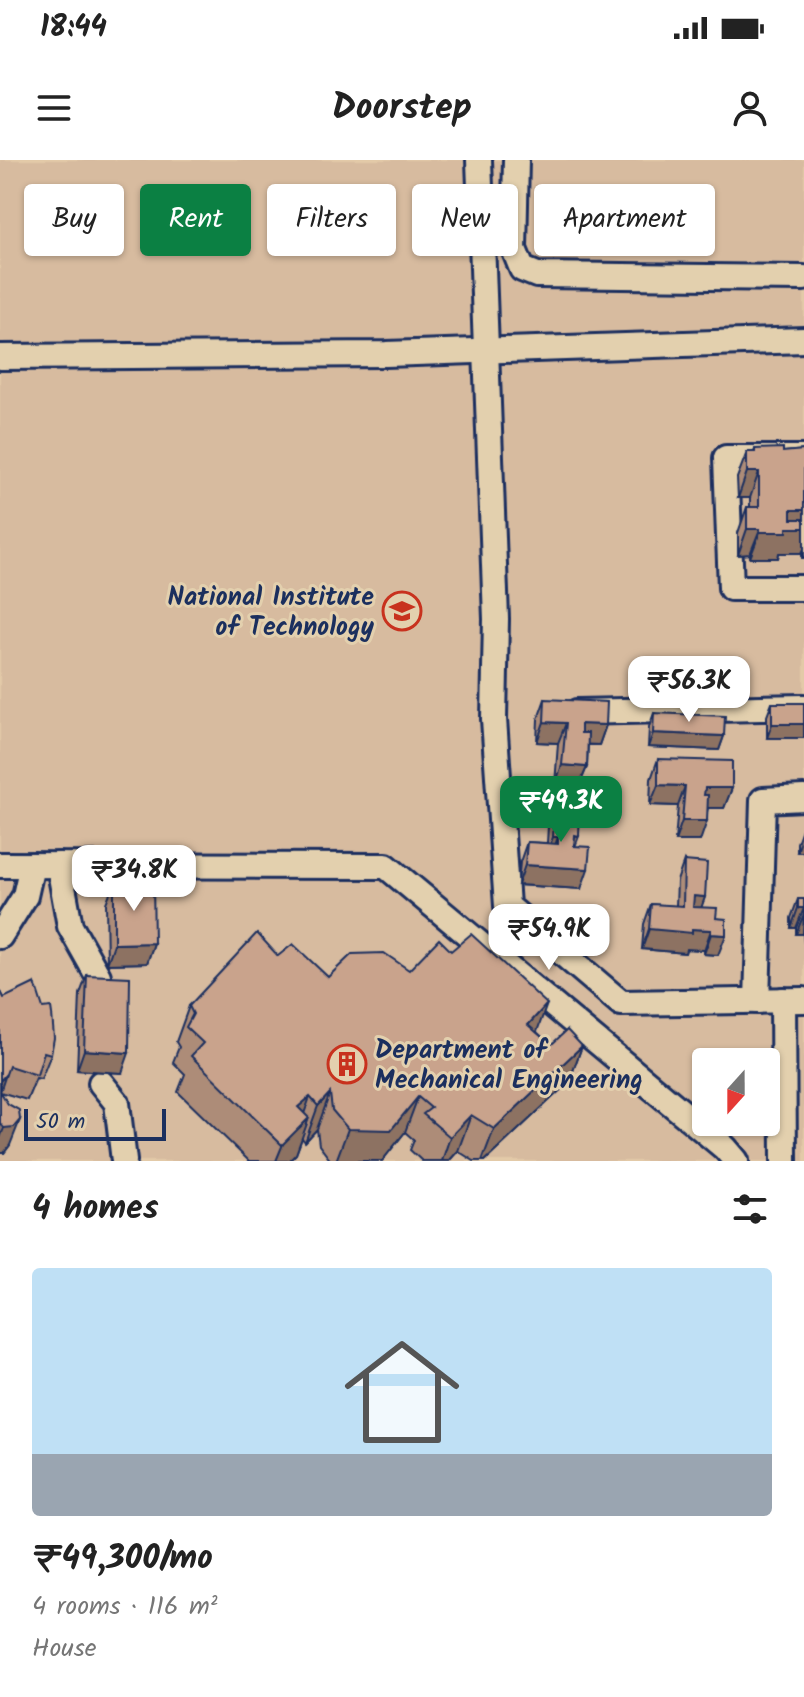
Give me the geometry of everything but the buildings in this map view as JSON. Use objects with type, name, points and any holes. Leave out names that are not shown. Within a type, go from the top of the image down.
[{"type":"street","points":[[479,160],[496,619],[494,719],[507,906],[621,1003],[794,1000],[784,1161]]},
{"type":"street","points":[[516,160],[514,249],[522,269],[537,275],[804,278]]},
{"type":"street","points":[[0,357],[386,354],[804,340]]},
{"type":"street","points":[[804,458],[726,458],[731,588],[804,588]]},
{"type":"street","points":[[547,712],[804,707]]},
{"type":"street","points":[[757,1001],[763,800],[804,798]]},
{"type":"street","points":[[0,865],[386,866],[725,1148],[736,1161]]},
{"type":"street","points":[[0,936],[25,896],[32,865]]},
{"type":"street","points":[[59,865],[70,926],[98,976]]},
{"type":"street","points":[[101,1083],[117,1103],[124,1161]]},
{"type":"shaded area","name":"National Institute of Technology","points":[[0,160],[804,160],[804,1161],[0,1161]]},
{"type":"place","name":"National Institute of Technology","points":[[402,611]]},
{"type":"place","name":"Department of Mechanical Engineering","points":[[347,1064]]}]
